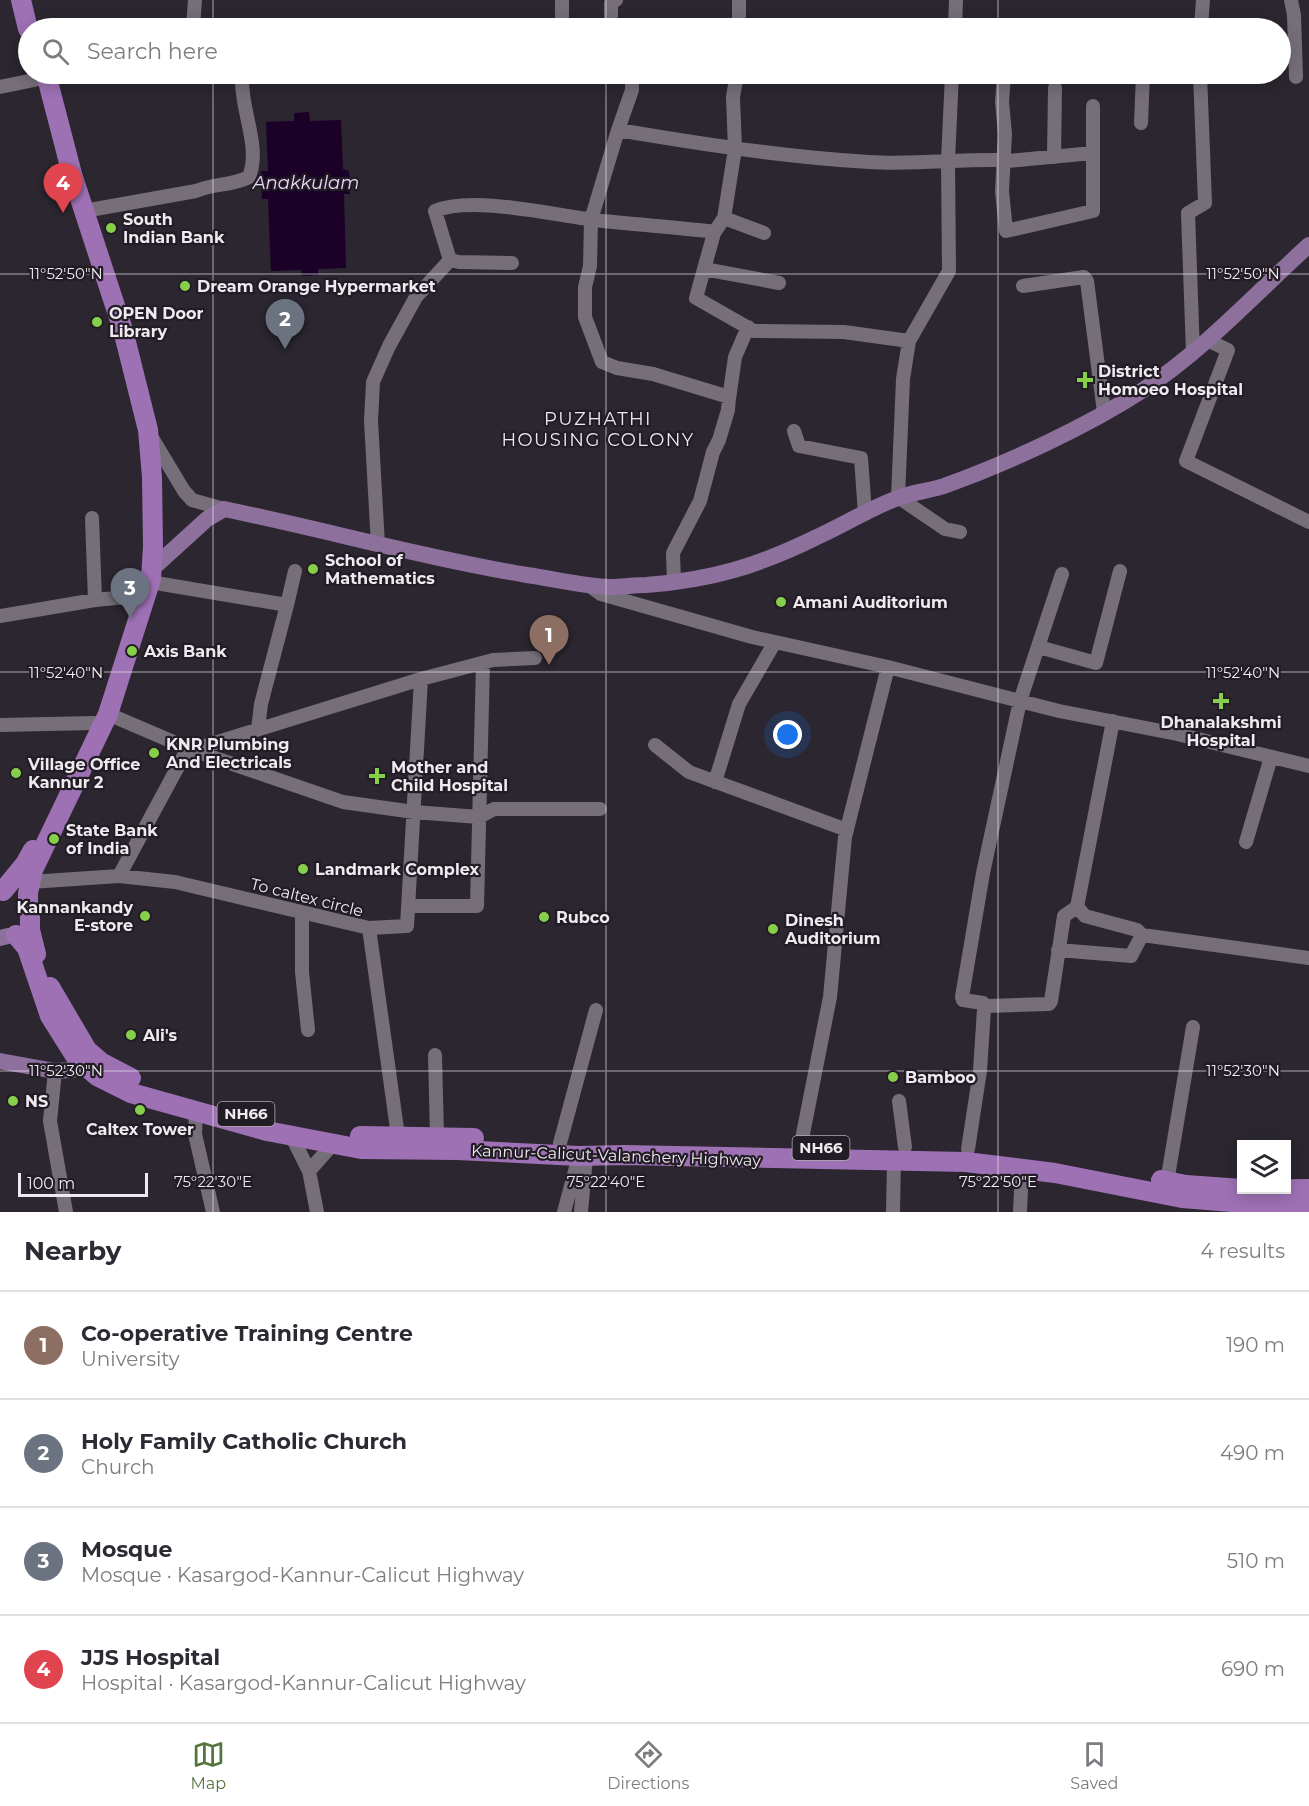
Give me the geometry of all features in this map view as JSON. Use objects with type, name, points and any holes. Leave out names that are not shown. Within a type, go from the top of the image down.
[{"type":"highway","points":[[21,0],[25,18]]},
{"type":"highway","points":[[30,0],[34,18]]},
{"type":"highway","points":[[43,84],[60,162],[118,351],[137,426],[143,501],[144,582]]},
{"type":"highway","points":[[29,911],[18,894],[9,886],[39,846],[101,719],[99,711],[144,582],[153,505],[148,430],[123,330],[44,84]]},
{"type":"highway","name":"Kannur-Calicut-Valanchery Highway","points":[[29,911],[30,930],[38,959],[58,1004],[87,1050],[97,1076],[131,1093],[292,1137],[334,1139],[438,1136],[687,1148],[899,1153],[1084,1178],[1181,1205],[1309,1205]]},
{"type":"highway","name":"NH66","points":[[6,936],[24,928],[29,911]]},
{"type":"highway","name":"Kannur-Calicut-Valanchery Highway","points":[[6,936],[27,948],[50,1016],[77,1059],[181,1096],[334,1139],[387,1150],[457,1150],[583,1156],[899,1153],[968,1149],[1019,1154],[1167,1182],[1237,1189]]},
{"type":"highway","name":"Kannur-Calicut-Valanchery Highway","points":[[1291,1189],[1309,1189]]},
{"type":"main road","points":[[144,582],[200,525],[224,509],[475,566],[611,587],[674,583],[703,579],[737,570],[775,556],[898,497],[940,487],[984,471],[1067,432],[1143,390],[1193,353],[1309,245]]},
{"type":"main road","points":[[0,1061],[55,1071],[93,1065]]},
{"type":"street","points":[[194,18],[195,0]]},
{"type":"street","points":[[562,0],[562,18]]},
{"type":"street","points":[[611,18],[611,3],[616,0]]},
{"type":"street","points":[[739,0],[739,18]]},
{"type":"street","points":[[955,18],[956,0]]},
{"type":"street","points":[[1202,18],[1203,0]]},
{"type":"street","points":[[1291,0],[1294,15],[1296,77]]},
{"type":"street","points":[[0,87],[18,82]]},
{"type":"street","points":[[84,211],[240,182],[249,177],[252,170],[252,148],[243,84]]},
{"type":"street","points":[[632,84],[591,220],[590,266],[585,287],[585,317],[602,362],[617,368],[653,374],[729,397],[729,399]]},
{"type":"street","points":[[735,84],[733,97],[735,149],[724,218],[714,233],[696,298],[754,331],[844,332],[909,341]]},
{"type":"street","points":[[952,84],[948,160],[949,272],[909,341],[903,379],[898,497],[945,529],[960,532]]},
{"type":"street","points":[[1004,84],[1002,102],[1005,134],[1002,191],[1006,231],[1093,211],[1093,106]]},
{"type":"street","points":[[1141,123],[1143,84]]},
{"type":"street","points":[[1193,353],[1188,213],[1205,203],[1200,84]]},
{"type":"street","points":[[1054,156],[1055,88]]},
{"type":"street","points":[[618,130],[735,149],[871,162],[1002,160],[1093,153]]},
{"type":"street","points":[[450,260],[435,211],[445,207],[499,206],[591,220],[714,233]]},
{"type":"street","points":[[724,218],[764,233]]},
{"type":"street","points":[[450,260],[512,263]]},
{"type":"street","points":[[378,545],[371,421],[373,382],[389,346],[416,297],[450,260]]},
{"type":"street","points":[[704,269],[779,283]]},
{"type":"street","points":[[1023,286],[1084,277],[1087,281],[1104,412]]},
{"type":"street","points":[[674,583],[673,553],[700,501],[713,452],[728,410],[735,357],[747,327]]},
{"type":"street","points":[[1207,340],[1228,350],[1186,461],[1309,522]]},
{"type":"street","points":[[148,430],[184,491],[192,500],[224,509]]},
{"type":"street","points":[[794,431],[799,446],[861,458],[865,514]]},
{"type":"street","points":[[92,518],[95,600]]},
{"type":"street","points":[[258,729],[261,704],[295,571]]},
{"type":"street","points":[[1039,647],[1096,663],[1120,572]]},
{"type":"street","points":[[968,1149],[980,1071],[985,1008],[983,1003],[963,1000],[962,997],[983,873],[1020,701],[1062,574]]},
{"type":"street","points":[[0,616],[95,600],[144,582],[287,605]]},
{"type":"street","points":[[588,584],[601,594],[775,642],[888,667],[1020,701],[1177,734],[1309,766]]},
{"type":"street","points":[[715,782],[740,704],[775,642]]},
{"type":"street","points":[[119,876],[190,749],[421,679],[493,660],[535,658]]},
{"type":"street","points":[[409,906],[477,906],[483,663]]},
{"type":"street","points":[[800,1149],[830,997],[847,830],[888,667]]},
{"type":"street","points":[[369,928],[407,926],[421,679]]},
{"type":"street","points":[[0,725],[101,719],[344,802],[414,812],[479,817],[494,809],[600,810]]},
{"type":"street","points":[[985,1008],[1049,1004],[1064,916],[1077,907],[1113,721]]},
{"type":"street","points":[[655,745],[689,772],[847,830]]},
{"type":"street","points":[[1246,842],[1271,757]]},
{"type":"street","name":"To caltex circle","points":[[9,886],[119,876],[175,882],[369,928],[398,1136]]},
{"type":"street","points":[[1077,907],[1085,916],[1137,930],[1142,935],[1309,958]]},
{"type":"street","points":[[302,912],[302,972],[308,1030]]},
{"type":"street","points":[[1058,950],[1131,956],[1142,935]]},
{"type":"street","points":[[560,1143],[596,1010]]},
{"type":"street","points":[[1167,1182],[1193,1027]]},
{"type":"street","points":[[435,1055],[438,1136]]},
{"type":"street","points":[[55,1071],[50,1121],[66,1212]]},
{"type":"street","points":[[893,1212],[899,1153],[898,1101]]},
{"type":"street","points":[[196,1112],[195,1134],[213,1212]]},
{"type":"street","points":[[292,1137],[309,1170],[317,1212]]},
{"type":"street","points":[[309,1170],[334,1139]]},
{"type":"street","points":[[564,1212],[583,1156]]},
{"type":"street","points":[[580,1212],[583,1156]]},
{"type":"street","points":[[1020,1212],[1022,1168]]},
{"type":"water","name":"Anakkulam","points":[[309,112],[310,121],[341,120],[343,169],[349,171],[350,194],[344,194],[346,268],[318,269],[318,275],[302,276],[301,270],[271,271],[268,199],[262,199],[261,171],[268,171],[266,122],[294,121],[294,113]]},
{"type":"place","name":"JJS Hospital","points":[[63,213]]},
{"type":"place","name":"South Indian Bank","points":[[111,228]]},
{"type":"place","name":"Dream Orange Hypermarket","points":[[185,286]]},
{"type":"place","name":"OPEN Door Library","points":[[97,322]]},
{"type":"place","name":"Holy Family Catholic Church","points":[[285,349]]},
{"type":"place","name":"District Homoeo Hospital","points":[[1085,380]]},
{"type":"place","name":"School of Mathematics","points":[[313,569]]},
{"type":"place","name":"Amani Auditorium","points":[[781,602]]},
{"type":"place","name":"Mosque","points":[[130,618]]},
{"type":"place","name":"Axis Bank","points":[[132,651]]},
{"type":"place","name":"Co-operative Training Centre","points":[[549,665]]},
{"type":"place","name":"Dhanalakshmi Hospital","points":[[1221,701]]},
{"type":"place","name":"KNR Plumbing And Electricals","points":[[154,753]]},
{"type":"place","name":"Village Office Kannur 2","points":[[16,773]]},
{"type":"place","name":"Mother and Child Hospital","points":[[377,776]]},
{"type":"place","name":"State Bank of India","points":[[54,839]]},
{"type":"place","name":"Landmark Complex","points":[[303,869]]},
{"type":"place","name":"Kannankandy E-store","points":[[145,916]]},
{"type":"place","name":"Rubco","points":[[544,917]]},
{"type":"place","name":"Dinesh Auditorium","points":[[773,929]]},
{"type":"place","name":"Ali's","points":[[131,1035]]},
{"type":"place","name":"Bamboo","points":[[893,1077]]},
{"type":"place","name":"NS","points":[[13,1101]]},
{"type":"place","name":"Caltex Tower","points":[[140,1110]]},
{"type":"district","name":"PUZHATHI HOUSING COLONY","points":[[598,429]]}]
